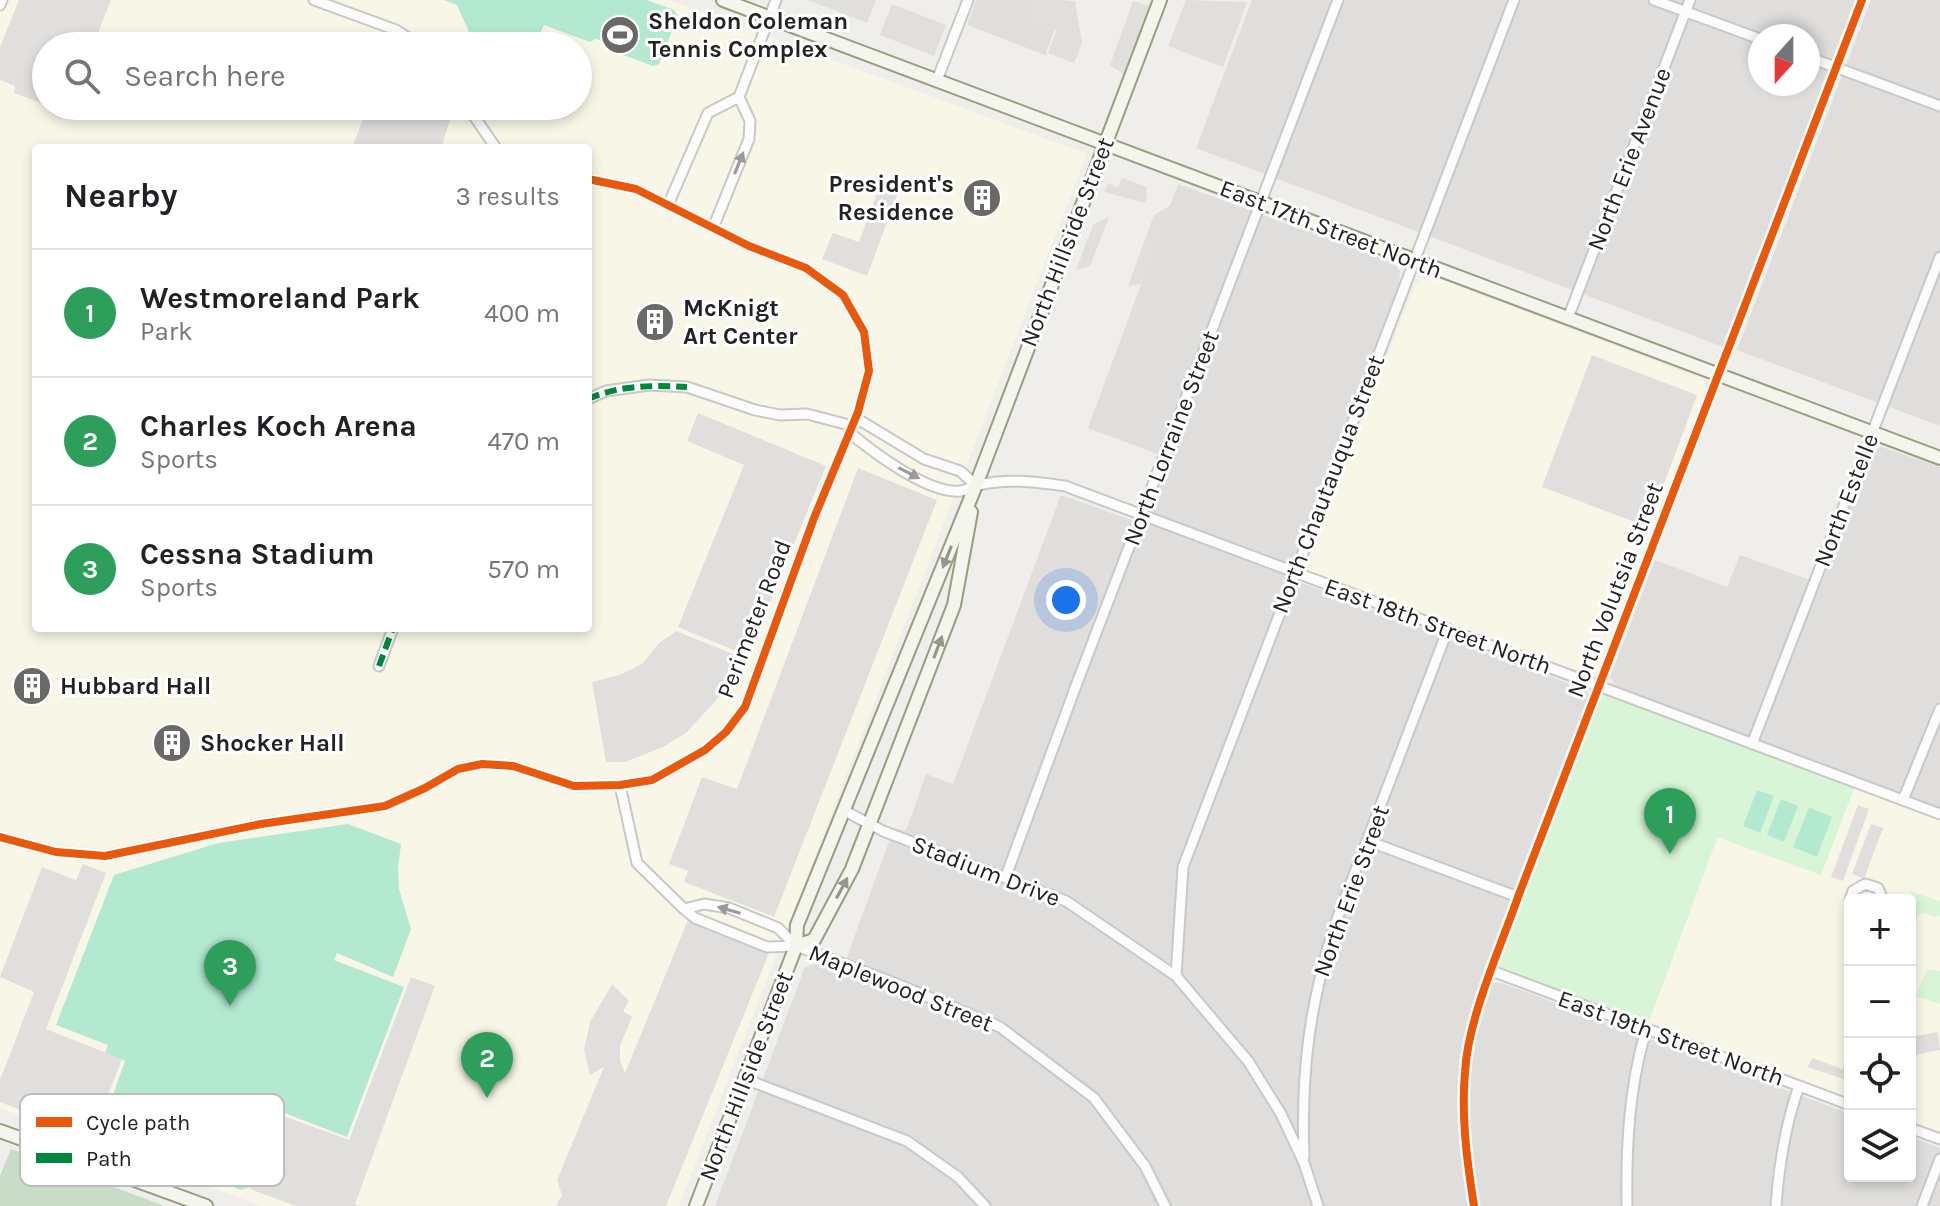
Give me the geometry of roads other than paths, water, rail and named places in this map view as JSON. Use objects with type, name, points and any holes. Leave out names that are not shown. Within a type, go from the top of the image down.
[{"type":"main road","name":"East 17th Street North","points":[[723,0],[1940,458]]},
{"type":"main road","name":"North Hillside Street","points":[[696,1206],[796,946],[797,925],[976,485],[1160,0]]},
{"type":"main road","name":"North Hillside Street","points":[[796,946],[814,940],[852,869],[954,605],[976,485]]},
{"type":"main road","points":[[0,1131],[20,1138]]},
{"type":"main road","points":[[151,1186],[206,1206]]},
{"type":"street","points":[[314,0],[399,32]]},
{"type":"street","points":[[668,205],[708,113],[739,97],[776,0]]},
{"type":"street","points":[[937,80],[968,0]]},
{"type":"street","name":"North Lorraine Street","points":[[1006,876],[1338,0]]},
{"type":"street","name":"North Chautauqua Street","points":[[1176,976],[1183,867],[1514,0]]},
{"type":"street","points":[[1654,0],[1748,35]]},
{"type":"street","name":"North Erie Avenue","points":[[1568,318],[1690,0]]},
{"type":"street","name":"North Volutsia Street","points":[[1474,1206],[1464,1140],[1465,1070],[1473,1029],[1518,897],[1862,0]]},
{"type":"street","points":[[1820,61],[1940,106]]},
{"type":"street","points":[[713,228],[749,139],[750,121],[739,97]]},
{"type":"street","points":[[477,120],[493,144]]},
{"type":"street","name":"Perimeter Road","points":[[0,837],[56,852],[105,856],[261,824],[385,806],[458,769],[482,764],[513,766],[574,786],[620,785],[652,780],[705,750],[726,732],[745,707],[814,518],[853,425],[869,371],[864,332],[843,295],[806,268],[713,228],[636,189],[592,180]]},
{"type":"street","name":"North Estelle","points":[[1752,744],[1940,257]]},
{"type":"street","points":[[592,397],[606,391],[649,385],[687,387],[755,410],[780,415],[807,414],[853,425],[924,459],[960,471],[976,485]]},
{"type":"street","name":"East 18th Street North","points":[[853,425],[881,459],[932,485],[959,491],[976,485],[1020,480],[1065,486],[1940,814]]},
{"type":"street","name":"North Erie Street","points":[[1304,1163],[1302,1100],[1307,1036],[1319,975],[1334,927],[1448,629]]},
{"type":"street","points":[[379,666],[392,632]]},
{"type":"street","points":[[1903,800],[1940,709]]},
{"type":"street","points":[[620,785],[637,863],[684,909],[695,918],[767,947],[796,946]]},
{"type":"street","name":"Stadium Drive","points":[[843,810],[883,831],[1066,901],[1176,976],[1248,1061],[1281,1114],[1304,1163],[1318,1206]]},
{"type":"street","points":[[1368,841],[1518,897]]},
{"type":"street","points":[[1852,894],[1865,884],[1878,888],[1880,894]]},
{"type":"street","points":[[684,909],[704,904],[729,908],[778,928],[796,946]]},
{"type":"street","name":"Maplewood Street","points":[[796,946],[1000,1027],[1094,1098],[1145,1166],[1165,1206]]},
{"type":"street","name":"East 19th Street North","points":[[1492,971],[1844,1103]]},
{"type":"street","points":[[1627,1206],[1630,1104],[1635,1068],[1646,1030]]},
{"type":"street","points":[[745,1079],[907,1141],[958,1177],[985,1206]]},
{"type":"street","points":[[1776,1206],[1778,1169],[1787,1119],[1799,1086]]},
{"type":"street","points":[[1916,1130],[1940,1139]]},
{"type":"street","points":[[1922,1206],[1940,1159]]},
{"type":"place","name":"Sheldon Coleman Tennis Complex","points":[[620,35]]},
{"type":"place","name":"President's Residence","points":[[982,198]]},
{"type":"place","name":"McKnigt Art Center","points":[[655,322]]},
{"type":"place","name":"Hubbard Hall","points":[[32,686]]},
{"type":"place","name":"Shocker Hall","points":[[172,743]]},
{"type":"place","name":"Westmoreland Park","points":[[1670,854]]},
{"type":"place","name":"Cessna Stadium","points":[[230,1006]]},
{"type":"place","name":"Charles Koch Arena","points":[[487,1098]]}]
